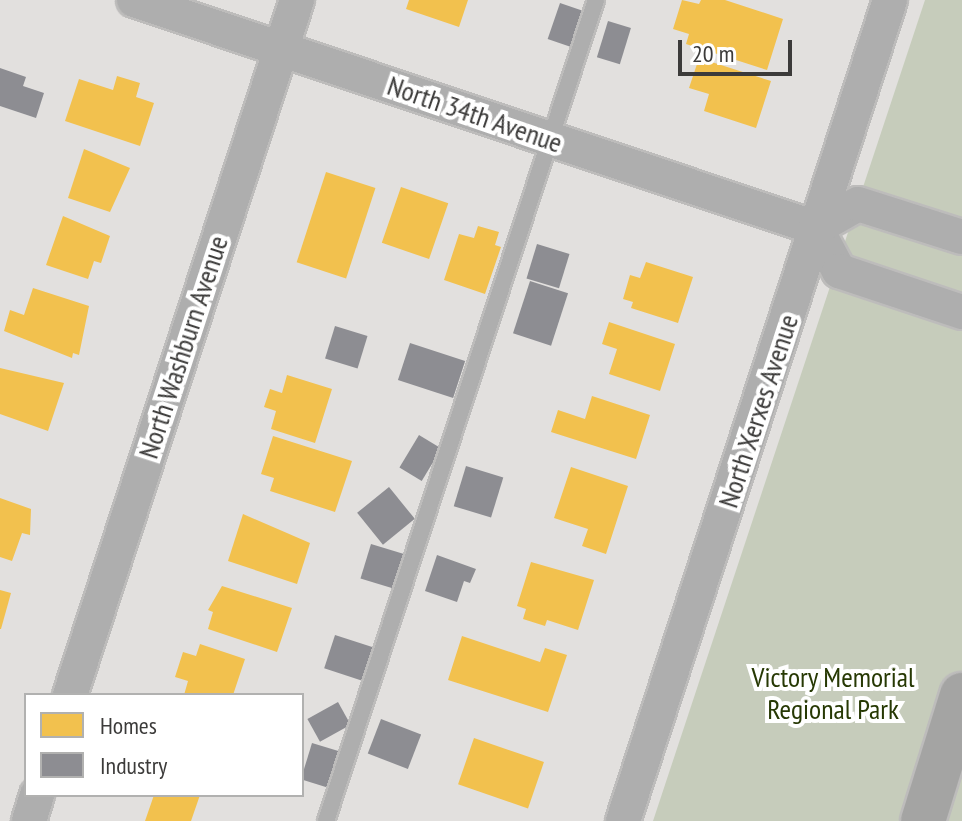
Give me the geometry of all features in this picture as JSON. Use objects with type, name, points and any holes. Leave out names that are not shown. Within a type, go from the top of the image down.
[{"type":"street","name":"North 34th Avenue","points":[[134,0],[816,228]]},
{"type":"street","name":"North Washburn Avenue","points":[[71,693],[297,0]]},
{"type":"street","name":"North Xerxes Avenue","points":[[623,821],[890,0]]},
{"type":"street","points":[[962,237],[858,204],[816,228],[839,271],[962,312]]},
{"type":"street","points":[[923,821],[962,695]]},
{"type":"street","points":[[29,821],[36,797]]},
{"type":"lane","points":[[326,821],[596,0]]},
{"type":"green space","name":"Victory Memorial Regional Park","points":[[925,0],[962,0],[962,821],[653,821]]},
{"type":"building: Homes","points":[[409,0],[468,0],[459,27],[406,9]]},
{"type":"building: Homes","points":[[682,0],[699,4],[701,0],[725,0],[783,19],[767,70],[686,44],[689,34],[673,29]]},
{"type":"building: Homes","points":[[699,58],[771,81],[756,128],[704,111],[709,94],[689,88]]},
{"type":"building: Homes","points":[[117,76],[140,83],[136,97],[154,103],[140,146],[65,121],[79,79],[113,90]]},
{"type":"building: Homes","points":[[84,149],[130,168],[110,212],[68,198]]},
{"type":"building: Homes","points":[[326,172],[375,188],[346,278],[297,262]]},
{"type":"building: Homes","points":[[401,187],[448,203],[429,259],[382,243]]},
{"type":"building: Homes","points":[[63,216],[110,236],[101,263],[94,261],[88,279],[46,265]]},
{"type":"building: Homes","points":[[478,226],[499,232],[495,245],[501,247],[485,294],[444,280],[459,234],[474,238]]},
{"type":"building: Homes","points":[[646,262],[693,277],[678,323],[631,308],[633,302],[623,299],[630,275],[640,278]]},
{"type":"building: Homes","points":[[33,288],[89,306],[79,355],[73,353],[72,358],[4,331],[10,310],[24,315]]},
{"type":"building: Homes","points":[[609,322],[675,344],[660,391],[609,374],[617,349],[602,344]]},
{"type":"building: Homes","points":[[0,368],[64,383],[48,431],[0,414]]},
{"type":"building: Homes","points":[[287,375],[332,389],[315,443],[271,429],[276,411],[264,407],[270,389],[282,393]]},
{"type":"building: Homes","points":[[592,396],[650,415],[636,459],[551,432],[558,410],[585,419]]},
{"type":"building: Homes","points":[[273,436],[352,461],[335,512],[270,491],[274,478],[261,474]]},
{"type":"building: Homes","points":[[571,467],[628,486],[606,554],[582,546],[588,529],[554,518]]},
{"type":"building: Homes","points":[[0,498],[31,509],[30,535],[22,533],[12,561],[0,557]]},
{"type":"building: Homes","points":[[243,514],[310,543],[297,584],[228,561]]},
{"type":"building: Homes","points":[[531,562],[594,580],[578,630],[547,620],[545,626],[523,619],[526,609],[517,606]]},
{"type":"building: Homes","points":[[222,586],[292,608],[277,652],[208,629],[213,612],[208,610]]},
{"type":"building: Homes","points":[[0,590],[11,593],[1,629],[0,629]]},
{"type":"building: Homes","points":[[462,636],[540,662],[545,648],[567,655],[548,712],[448,680]]},
{"type":"building: Homes","points":[[200,644],[245,659],[234,693],[185,693],[188,681],[175,677],[183,652],[196,656]]},
{"type":"building: Homes","points":[[474,738],[544,762],[528,808],[458,784]]},
{"type":"building: Homes","points":[[153,797],[199,797],[191,821],[145,821]]},
{"type":"building: Industry","points":[[560,3],[583,11],[570,47],[548,39]]},
{"type":"building: Industry","points":[[608,21],[631,28],[620,64],[597,57]]},
{"type":"building: Industry","points":[[0,68],[26,77],[23,86],[44,93],[36,118],[0,106]]},
{"type":"building: Industry","points":[[537,244],[570,254],[559,288],[526,278]]},
{"type":"building: Industry","points":[[530,281],[568,293],[551,346],[513,333]]},
{"type":"building: Industry","points":[[335,326],[368,336],[358,368],[325,359]]},
{"type":"building: Industry","points":[[410,343],[465,361],[453,398],[398,380]]},
{"type":"building: Industry","points":[[419,435],[441,448],[422,481],[399,468]]},
{"type":"building: Industry","points":[[466,466],[503,477],[491,518],[454,506]]},
{"type":"building: Industry","points":[[389,487],[415,519],[383,545],[357,513]]},
{"type":"building: Industry","points":[[371,544],[406,555],[396,589],[360,578]]},
{"type":"building: Industry","points":[[437,555],[476,569],[470,583],[464,581],[457,602],[425,591]]},
{"type":"building: Industry","points":[[335,635],[377,649],[366,682],[324,668]]},
{"type":"building: Industry","points":[[338,702],[351,725],[320,742],[307,719]]},
{"type":"building: Industry","points":[[381,719],[421,734],[408,769],[368,754]]},
{"type":"building: Industry","points":[[312,743],[342,752],[331,788],[304,780]]}]
